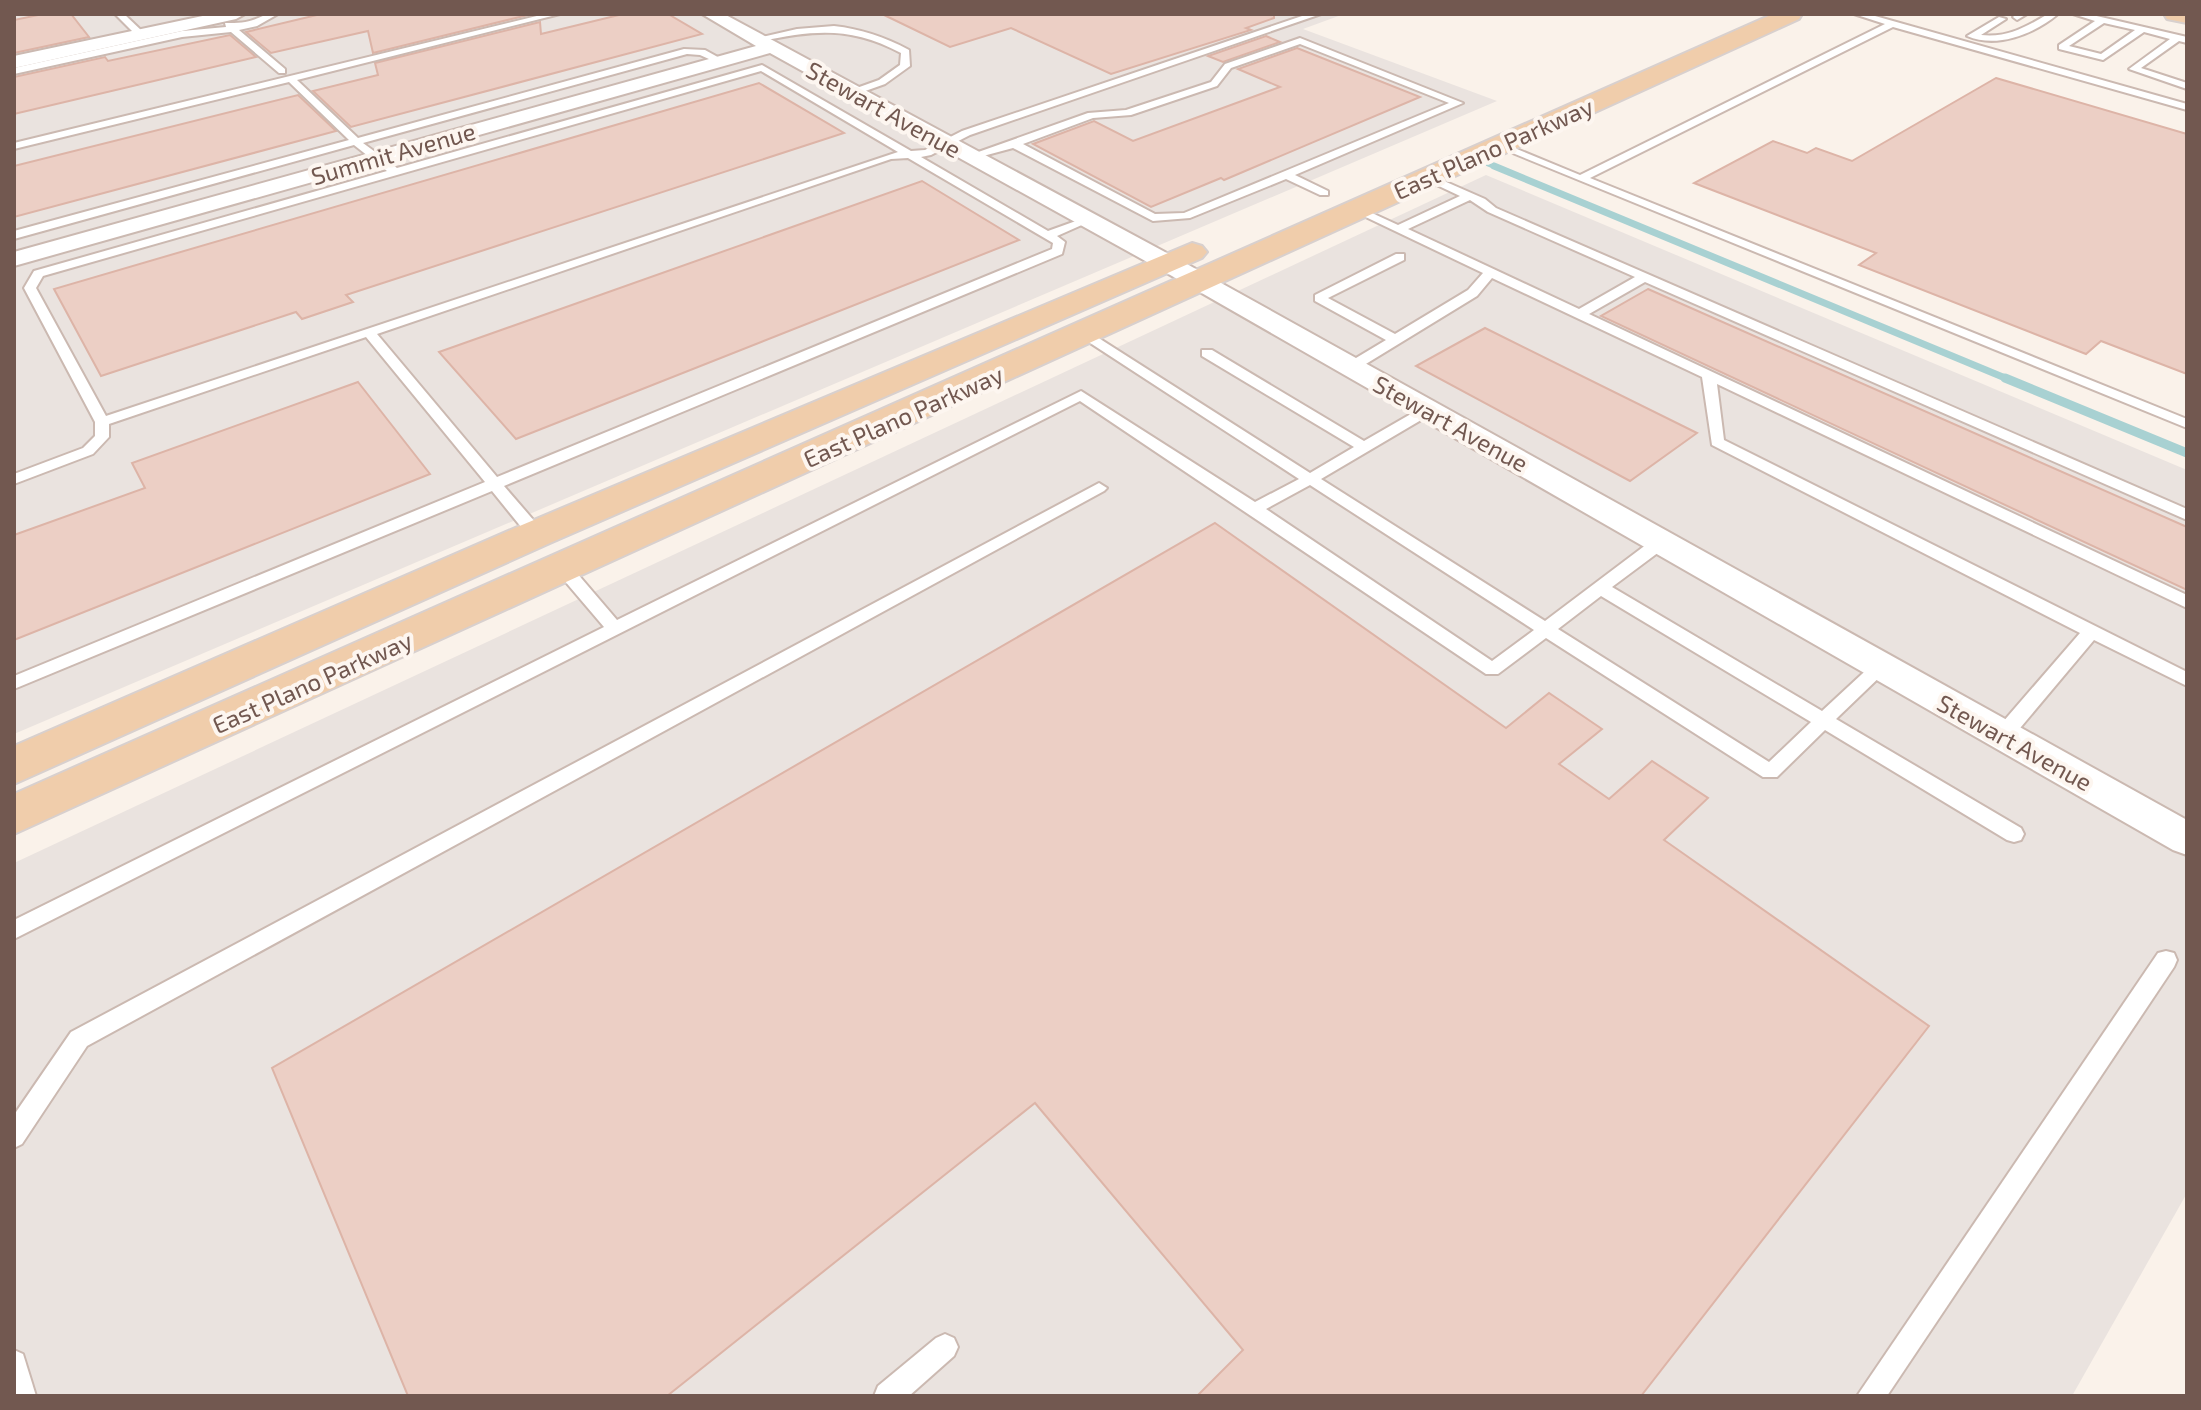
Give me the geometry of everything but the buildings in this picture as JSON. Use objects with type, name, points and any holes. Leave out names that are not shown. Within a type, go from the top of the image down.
[{"type":"main road","name":"East Plano Parkway","points":[[1565,89],[1735,14]]},
{"type":"main road","name":"East Plano Parkway","points":[[14,766],[536,534],[1183,272],[1357,210],[1428,177],[1485,131],[1791,14]]},
{"type":"main road","points":[[1395,163],[1428,177]]},
{"type":"main road","name":"East Plano Parkway","points":[[1296,206],[1353,181]]},
{"type":"main road","points":[[1324,193],[1357,210]]},
{"type":"main road","name":"East Plano Parkway","points":[[14,815],[1086,334],[1183,272],[1210,244]]},
{"type":"main road","points":[[536,534],[564,569]]},
{"type":"street","name":"Stewart Avenue","points":[[711,14],[1183,272],[2187,839]]},
{"type":"street","points":[[14,62],[229,20]]},
{"type":"street","name":"Summit Avenue","points":[[21,257],[720,61],[765,43]]},
{"type":"lane","points":[[119,14],[141,35]]},
{"type":"lane","points":[[14,71],[182,34],[229,20],[254,24],[274,14]]},
{"type":"lane","points":[[14,135],[518,14]]},
{"type":"lane","points":[[14,146],[556,14]]},
{"type":"lane","points":[[805,30],[806,14]]},
{"type":"lane","points":[[102,422],[890,156],[927,153],[966,133],[1317,14]]},
{"type":"lane","points":[[1858,14],[1976,37],[2011,39],[2054,14]]},
{"type":"lane","points":[[2077,14],[2143,29]]},
{"type":"lane","points":[[1976,37],[2014,17]]},
{"type":"lane","points":[[1976,37],[2014,17]]},
{"type":"lane","points":[[1580,179],[1891,19],[2187,107]]},
{"type":"lane","points":[[229,20],[282,71]]},
{"type":"lane","points":[[2102,20],[2062,47],[2103,57],[2143,29],[2173,20],[2182,39],[2134,69],[2187,86]]},
{"type":"lane","points":[[765,43],[805,30],[833,27],[863,31],[906,52],[905,66],[882,82],[854,92]]},
{"type":"lane","points":[[972,156],[1092,115],[1127,113],[1214,84],[1228,66],[1300,41],[1458,103],[1186,216],[1153,218],[1014,144]]},
{"type":"lane","points":[[14,235],[687,51],[702,52],[720,61]]},
{"type":"lane","points":[[2141,62],[2157,71],[2187,78]]},
{"type":"lane","points":[[14,479],[88,451],[102,437],[102,422],[30,288],[38,274],[762,68],[1059,242],[1058,251],[14,683]]},
{"type":"lane","points":[[291,79],[395,172]]},
{"type":"lane","points":[[620,89],[641,102]]},
{"type":"lane","points":[[1485,131],[1580,179],[2187,424]]},
{"type":"lane","points":[[1286,175],[1324,193]]},
{"type":"lane","points":[[1428,177],[1492,210],[2187,515]]},
{"type":"lane","points":[[1399,229],[1469,196]]},
{"type":"lane","points":[[1357,210],[2187,602]]},
{"type":"lane","points":[[1048,235],[1087,220]]},
{"type":"lane","points":[[21,257],[38,274]]},
{"type":"lane","points":[[1396,340],[1319,298],[1400,257]]},
{"type":"lane","points":[[1351,367],[1473,293],[1482,279],[1492,273]]},
{"type":"lane","points":[[1579,314],[1645,277]]},
{"type":"lane","points":[[369,332],[536,534]]},
{"type":"lane","points":[[1086,334],[1770,772],[1881,666]]},
{"type":"lane","points":[[1207,353],[1364,447]]},
{"type":"lane","points":[[1709,375],[1717,442],[2187,680]]},
{"type":"lane","points":[[14,930],[1081,395],[1492,670],[1661,542]]},
{"type":"lane","points":[[1255,509],[1428,410]]},
{"type":"lane","points":[[14,1136],[79,1039],[1099,488]]},
{"type":"lane","points":[[564,569],[614,628]]},
{"type":"lane","points":[[1601,588],[2014,834]]},
{"type":"lane","points":[[2003,735],[2091,632]]},
{"type":"lane","points":[[1871,1396],[2166,960]]},
{"type":"lane","points":[[888,1396],[945,1347]]},
{"type":"lane","points":[[14,1363],[22,1396]]},
{"type":"shaded area","points":[[14,14],[1344,14],[1303,29],[1497,101],[14,734]]},
{"type":"shaded area","points":[[1486,175],[2187,470],[2187,1193],[2072,1396],[14,1396],[14,863]]},
{"type":"waterway","points":[[1488,164],[1498,168]]},
{"type":"waterway","points":[[1494,166],[2010,380]]},
{"type":"waterway","points":[[2005,378],[2187,453]]}]
